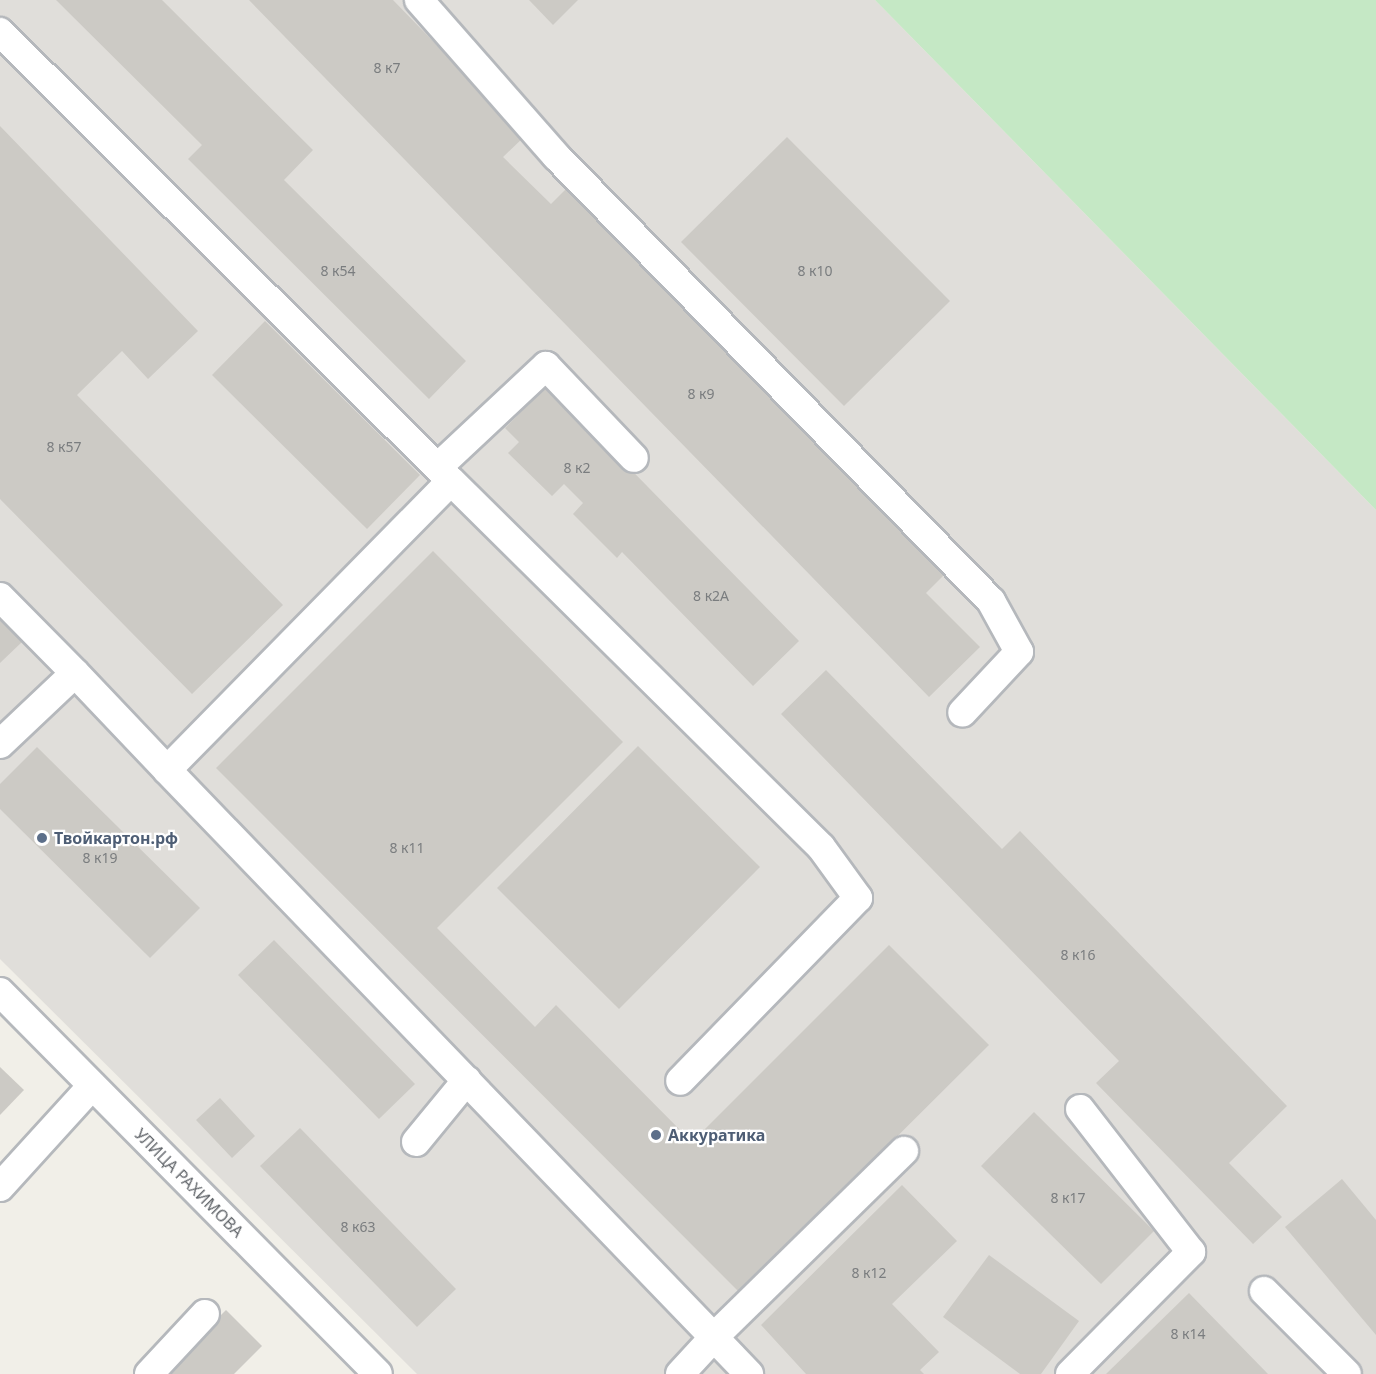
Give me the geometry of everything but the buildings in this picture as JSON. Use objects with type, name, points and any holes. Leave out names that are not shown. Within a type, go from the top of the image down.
[{"type":"street","points":[[419,0],[556,156],[992,601],[1020,652],[962,713]]},
{"type":"street","points":[[0,32],[821,847],[858,898],[680,1081]]},
{"type":"street","points":[[167,770],[546,366],[634,458]]},
{"type":"street","points":[[0,597],[749,1374]]},
{"type":"street","points":[[0,744],[75,673]]},
{"type":"street","name":"УЛИЦА РАХИМОВА","points":[[0,992],[367,1370]]},
{"type":"street","points":[[416,1142],[467,1080]]},
{"type":"street","points":[[0,1187],[92,1086]]},
{"type":"street","points":[[1070,1374],[1191,1252],[1080,1109]]},
{"type":"street","points":[[680,1374],[714,1337],[904,1151]]},
{"type":"street","points":[[1264,1292],[1347,1374]]},
{"type":"street","points":[[149,1374],[205,1314]]},
{"type":"shaded area","points":[[0,0],[875,0],[1376,510],[1376,1374],[417,1374],[0,959]]},
{"type":"green space","points":[[875,0],[1376,0],[1376,510]]},
{"type":"place","name":"Твойкартон.рф","points":[[42,838]]},
{"type":"place","name":"Аккуратика","points":[[656,1135]]}]
